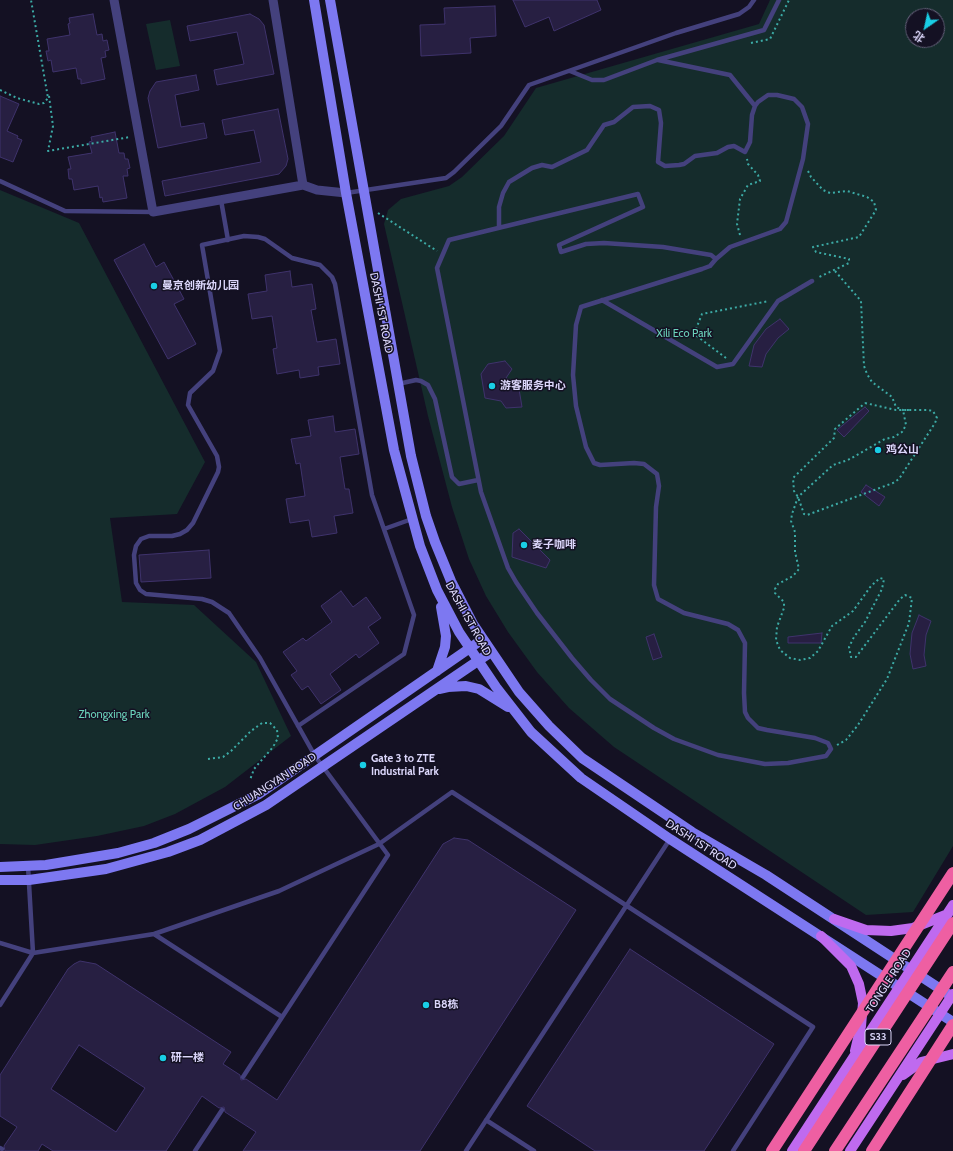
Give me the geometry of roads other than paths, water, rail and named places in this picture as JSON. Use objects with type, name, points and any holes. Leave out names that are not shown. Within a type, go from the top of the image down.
[{"type":"highway","points":[[772,1151],[953,874]]},
{"type":"highway","name":"S33","points":[[804,1151],[951,914]]},
{"type":"highway","name":"S33","points":[[835,1151],[953,972]]},
{"type":"highway","points":[[872,1151],[953,1023]]},
{"type":"main road","name":"DASHI 1ST ROAD","points":[[314,0],[346,193],[394,450],[412,519],[437,590],[477,661],[531,732],[569,769],[670,839],[953,1023]]},
{"type":"main road","name":"DASHI 1ST ROAD","points":[[330,0],[362,191],[411,456],[426,516],[451,581],[473,624],[491,652],[529,704],[565,743],[582,758],[692,832],[766,875],[952,996]]},
{"type":"main road","points":[[436,671],[445,647],[446,636],[437,590]]},
{"type":"main road","name":"CHUANGYAN ROAD","points":[[0,867],[28,866],[83,860],[118,853],[154,843],[189,829],[259,794],[483,639]]},
{"type":"main road","name":"CHUANGYAN ROAD","points":[[0,880],[29,880],[106,869],[168,852],[200,840],[266,805],[430,692],[491,652]]},
{"type":"main road","points":[[430,692],[448,687],[466,686],[488,694],[514,711]]},
{"type":"main road","points":[[834,919],[866,930],[891,931],[913,928],[951,914]]},
{"type":"main road","name":"TONGLE ROAD","points":[[792,1151],[912,969],[951,914]]},
{"type":"main road","points":[[821,936],[851,966],[862,994],[863,1003],[861,1026],[853,1058]]},
{"type":"main road","points":[[850,1151],[952,996]]},
{"type":"main road","points":[[896,1081],[921,1062],[953,1054]]},
{"type":"street","points":[[114,0],[153,212],[303,185],[317,190],[346,193]]},
{"type":"street","points":[[273,0],[303,185]]},
{"type":"lane","points":[[346,193],[446,178],[501,126],[529,84],[676,33],[739,14],[749,8],[754,0]]},
{"type":"lane","points":[[570,71],[598,81],[657,60],[764,30],[779,0]]},
{"type":"lane","points":[[657,60],[730,76],[754,106]]},
{"type":"lane","points":[[499,227],[499,207],[503,193],[509,182],[532,168],[542,165],[552,167],[587,150],[604,125],[614,122],[633,106],[650,106],[659,110],[661,123],[657,158],[660,165],[684,164],[695,156],[717,153],[734,146],[745,152],[750,142],[754,106],[762,98],[777,95],[794,100],[802,107],[808,124],[803,158],[784,227],[730,247],[710,266],[581,307],[576,325],[573,357],[574,390],[579,422],[590,457],[594,463],[600,465],[634,463],[644,464],[657,474],[659,486],[656,507],[655,593],[658,599],[673,608],[728,624],[738,630],[745,643],[745,712],[748,718],[758,728],[815,738],[828,743],[831,749],[826,756],[788,763],[765,764],[718,756],[674,739],[654,728],[610,699],[590,680],[537,613],[508,568],[478,480],[437,268],[448,240],[638,194],[643,207],[559,245],[561,252],[586,244],[604,243],[663,247],[711,255],[716,259]]},
{"type":"lane","points":[[0,181],[65,211],[153,212]]},
{"type":"lane","points":[[220,200],[228,240]]},
{"type":"lane","points":[[243,1077],[388,855],[322,767],[315,756],[298,726],[260,658],[229,613],[217,604],[202,599],[146,594],[140,590],[134,576],[134,555],[136,546],[141,539],[149,536],[180,534],[187,530],[193,523],[218,472],[217,456],[191,411],[188,399],[194,387],[213,372],[220,351],[202,245],[251,236],[265,239],[292,258],[320,265],[332,277],[335,284],[372,495],[414,615],[404,654],[298,726]]},
{"type":"lane","points":[[602,300],[717,367],[733,364],[778,301],[812,281]]},
{"type":"lane","points":[[398,384],[416,380],[428,385],[435,399],[452,477],[459,484],[478,480]]},
{"type":"lane","points":[[384,529],[412,519]]},
{"type":"lane","points":[[0,944],[33,953],[154,934],[279,891],[379,844],[452,792],[813,1027],[733,1151]]},
{"type":"lane","points":[[466,1151],[625,905],[670,839]]},
{"type":"lane","points":[[0,1005],[33,953],[28,866]]},
{"type":"lane","points":[[154,934],[282,1017]]},
{"type":"lane","points":[[195,1151],[222,1110]]},
{"type":"lane","points":[[486,1120],[534,1151]]},
{"type":"place","name":"曼京创新幼儿园","points":[[154,286]]},
{"type":"place","name":"游客服务中心","points":[[492,386]]},
{"type":"place","name":"鸡公山","points":[[878,450]]},
{"type":"place","name":"麦子咖啡","points":[[524,545]]},
{"type":"place","name":"Gate 3 to ZTE Industrial Park","points":[[363,765]]},
{"type":"place","name":"B8栋","points":[[426,1005]]},
{"type":"place","name":"研一楼","points":[[163,1058]]},
{"type":"park label","name":"Xili Eco Park","points":[[684,334]]},
{"type":"park label","name":"Zhongxing Park","points":[[114,715]]}]
